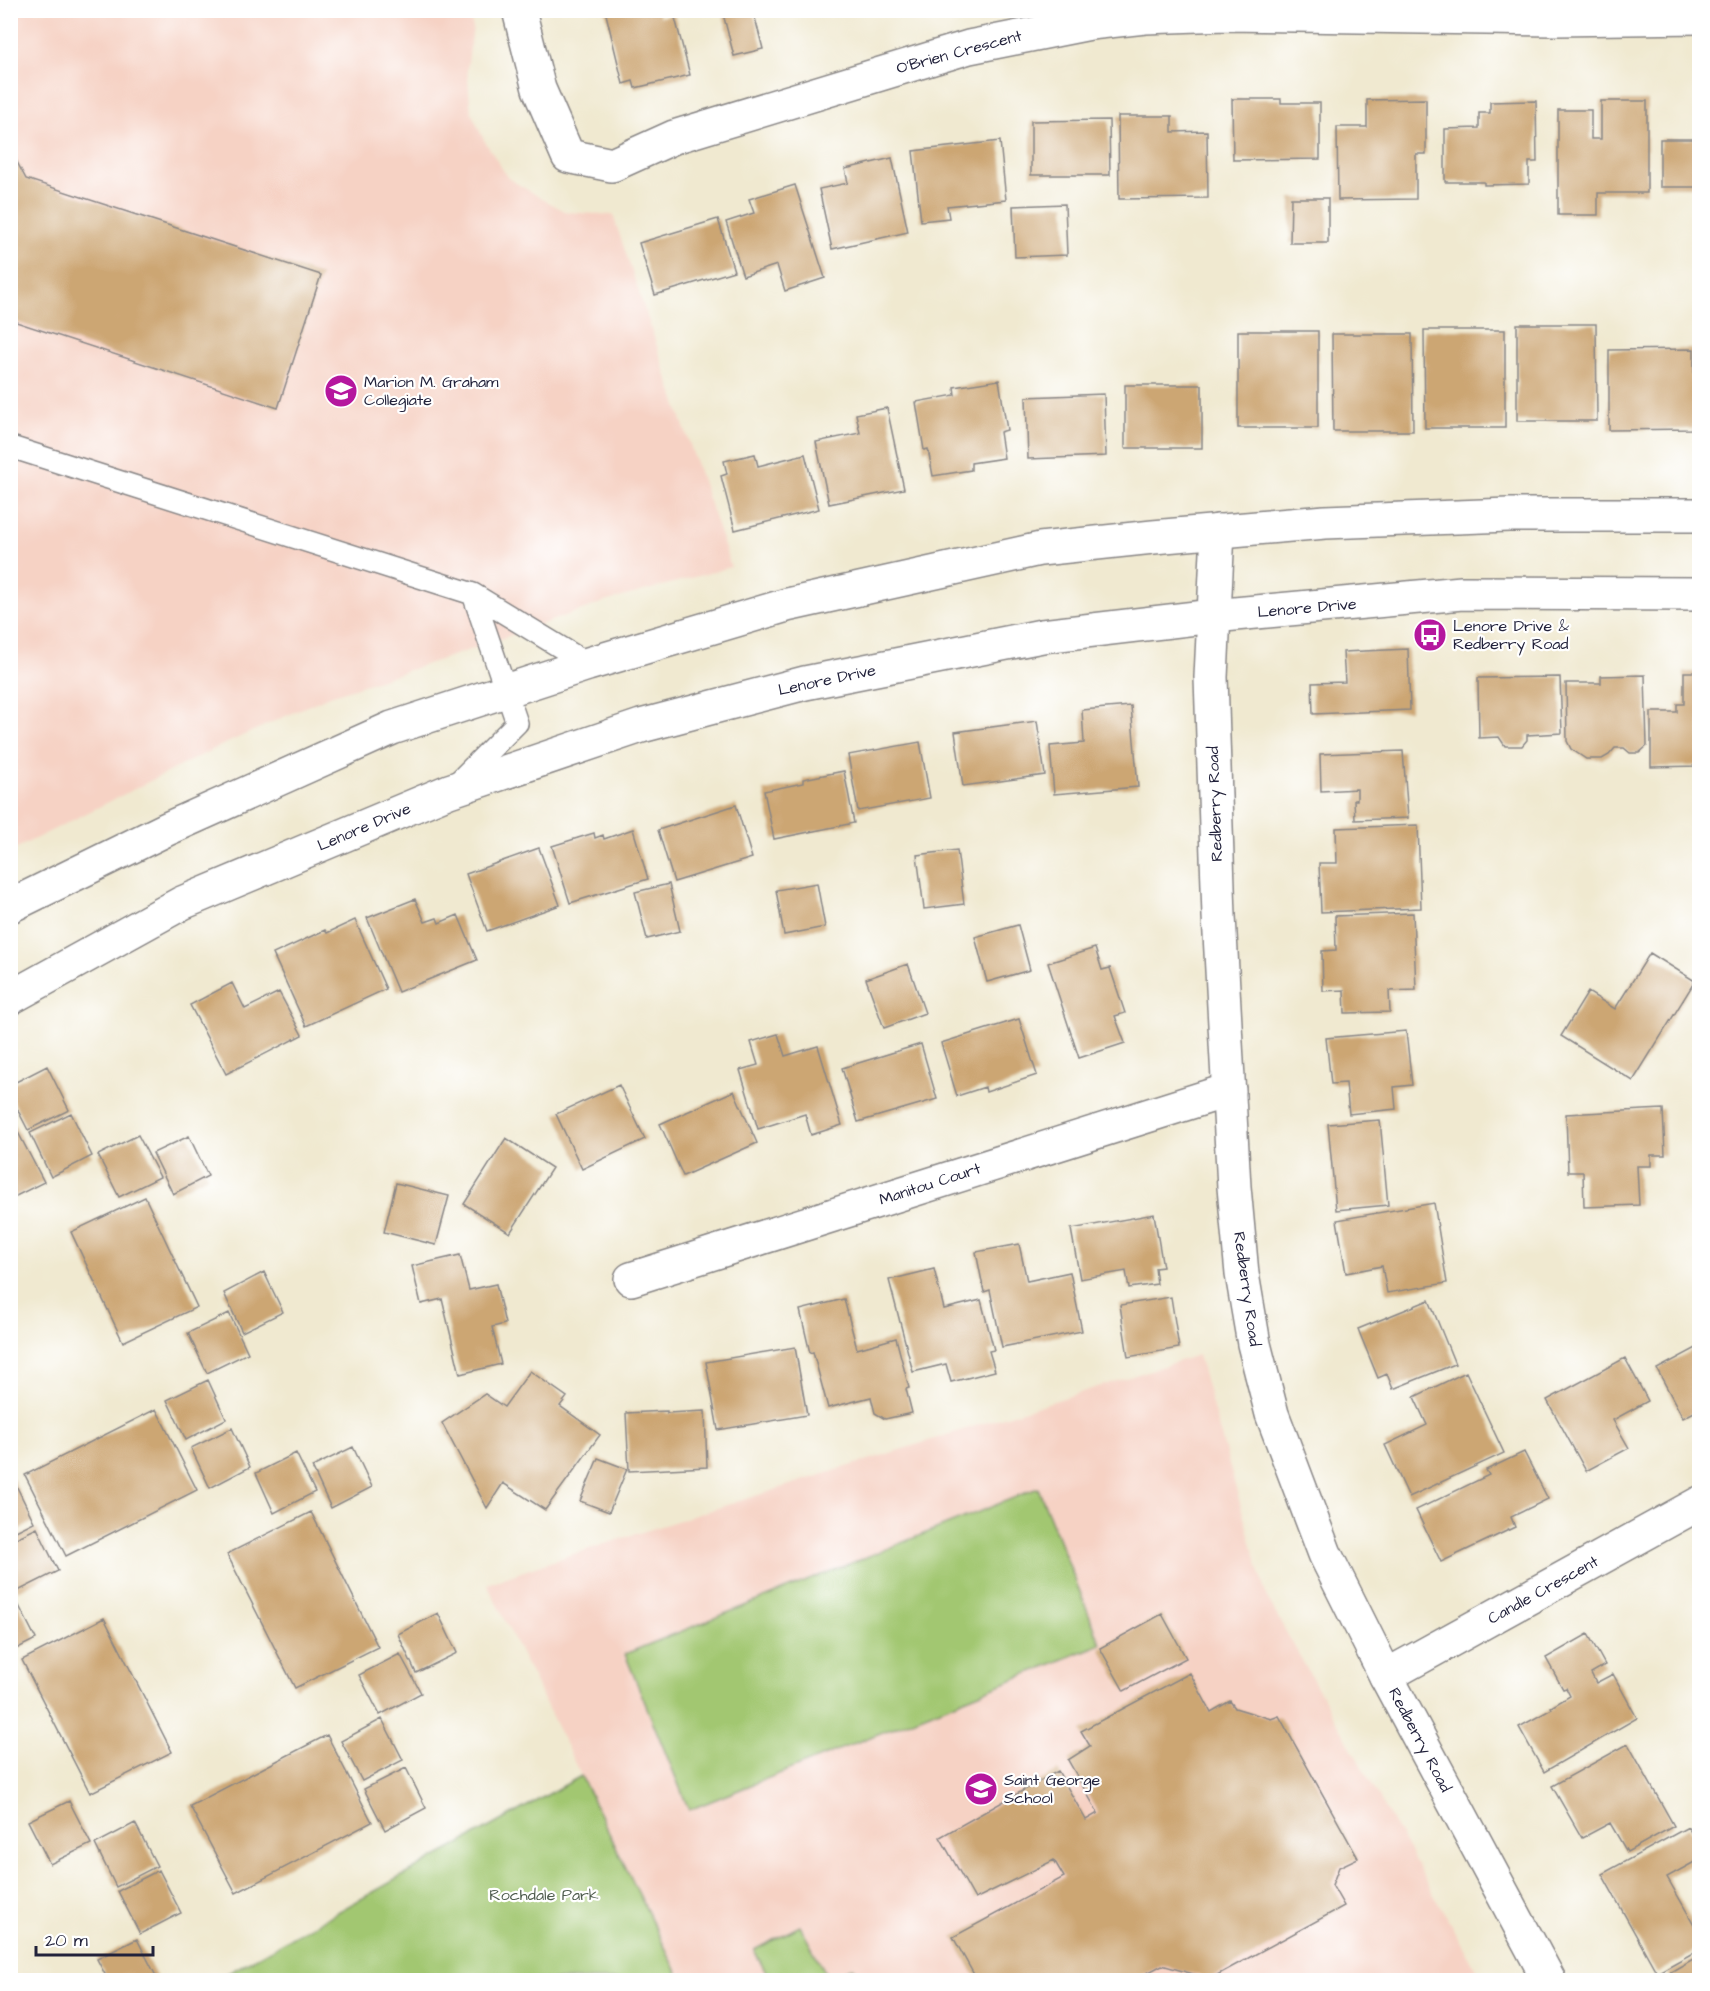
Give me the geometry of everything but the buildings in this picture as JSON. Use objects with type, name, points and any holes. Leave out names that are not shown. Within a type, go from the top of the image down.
[{"type":"street","name":"O'Brien Crescent","points":[[519,10],[539,89],[568,156],[612,165],[674,137],[969,47],[1018,23],[1090,23],[1145,17],[1226,14],[1700,17]]},
{"type":"street","points":[[10,906],[167,829],[392,728],[588,664],[787,605],[1040,549],[1218,531],[1325,522],[1509,515],[1700,515]]},
{"type":"street","name":"Redberry Road","points":[[1218,531],[1211,677],[1218,892],[1234,1187],[1242,1274],[1254,1344],[1272,1414],[1325,1554],[1386,1677],[1549,1980]]},
{"type":"street","name":"Lenore Drive","points":[[10,998],[182,903],[449,790],[641,726],[805,683],[1042,636],[1213,616],[1462,593],[1700,594]]},
{"type":"street","name":"Manitou Court","points":[[632,1279],[1229,1090]]},
{"type":"street","name":"Candle Crescent","points":[[1386,1677],[1700,1503]]},
{"type":"lane","points":[[10,449],[473,594],[588,664]]},
{"type":"lane","points":[[449,790],[517,723],[473,594]]},
{"type":"shaded area","name":"Marion M. Graham Collegiate","points":[[11,11],[468,11],[473,27],[467,69],[471,112],[484,140],[508,178],[567,212],[613,215],[731,567],[604,602],[327,697],[214,749],[11,851]]},
{"type":"shaded area","name":"Saint George School","points":[[1198,1355],[1267,1598],[1482,1980],[681,1980],[487,1584],[567,1556]]},
{"type":"green space","points":[[1038,1488],[1101,1644],[689,1810],[625,1654]]},
{"type":"green space","name":"Rochdale Park","points":[[581,1776],[681,1980],[216,1980]]},
{"type":"green space","points":[[800,1926],[829,1979],[853,1967],[860,1980],[770,1980],[754,1950]]},
{"type":"place","name":"Marion M. Graham Collegiate","points":[[341,391]]},
{"type":"place","name":"Lenore Drive & Redberry Road","points":[[1430,635]]},
{"type":"place","name":"Saint George School","points":[[981,1789]]}]
